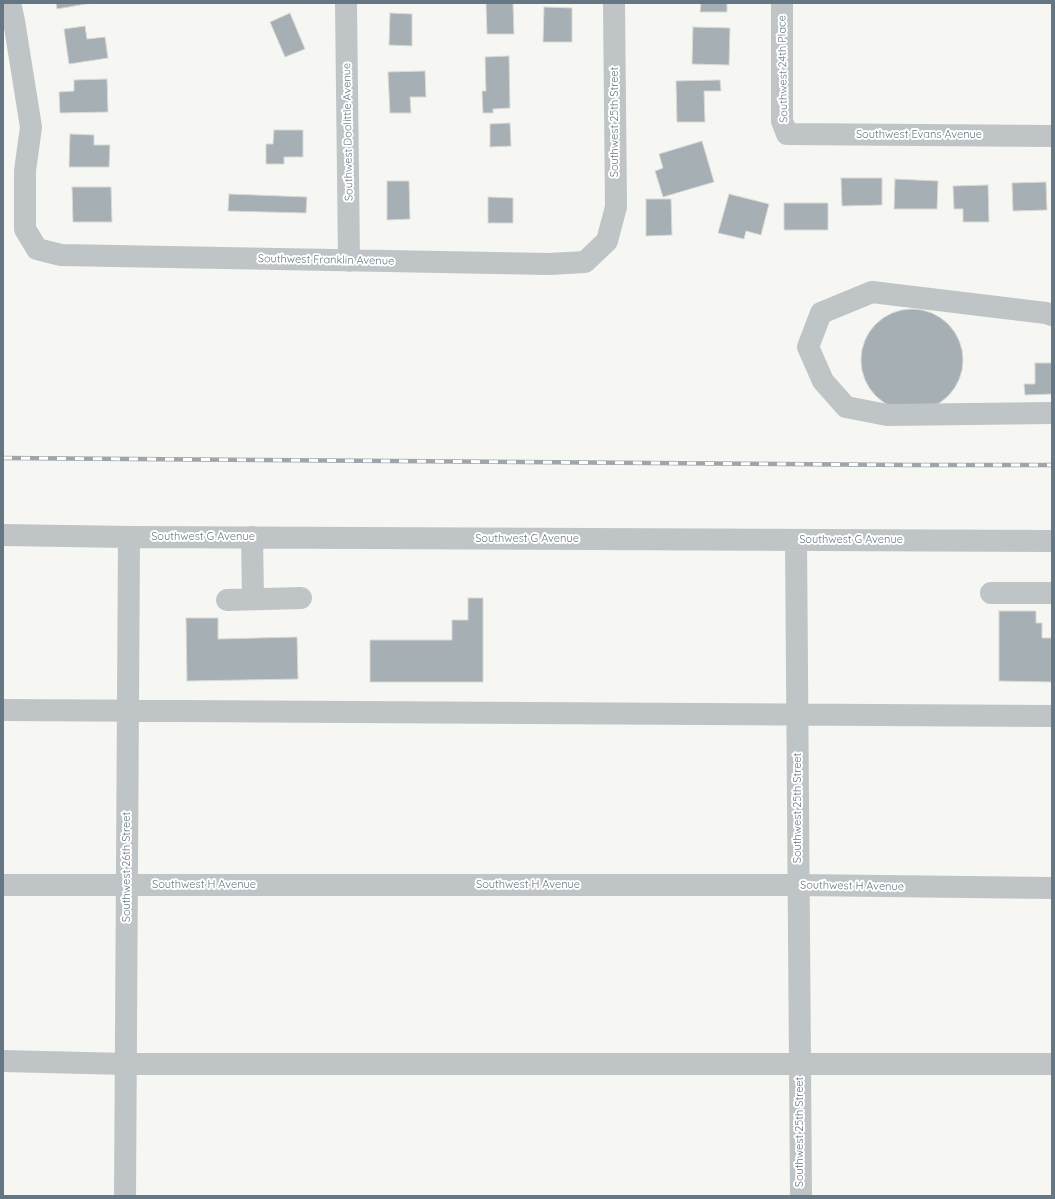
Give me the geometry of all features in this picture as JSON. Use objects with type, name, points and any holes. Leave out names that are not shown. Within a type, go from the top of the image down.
[{"type":"street","name":"Southwest Franklin Avenue","points":[[10,3],[31,127],[25,171],[25,229],[37,249],[61,255],[549,264],[585,262],[607,241]]},
{"type":"street","name":"Southwest Doolittle Avenue","points":[[346,3],[349,261]]},
{"type":"street","name":"Southwest 25th Street","points":[[607,241],[616,207],[614,3]]},
{"type":"street","name":"Southwest 24th Place","points":[[782,3],[782,121],[787,134]]},
{"type":"street","name":"Southwest Evans Avenue","points":[[787,134],[1052,136]]},
{"type":"street","points":[[1052,315],[1046,313],[872,292],[821,313],[808,346],[823,381],[846,407],[887,415],[1052,413]]},
{"type":"street","name":"Southwest G Avenue","points":[[3,535],[129,537],[1052,541]]},
{"type":"street","name":"Southwest 26th Street","points":[[125,1196],[129,537]]},
{"type":"street","points":[[252,537],[253,598]]},
{"type":"street","name":"Southwest 25th Street","points":[[796,540],[801,1196]]},
{"type":"street","points":[[991,593],[1052,593]]},
{"type":"street","points":[[226,600],[253,598],[301,598]]},
{"type":"street","points":[[3,710],[128,712],[1052,716]]},
{"type":"street","name":"Southwest H Avenue","points":[[3,885],[798,885],[1052,888]]},
{"type":"street","points":[[3,1061],[126,1064],[1052,1064]]},
{"type":"building","points":[[56,3],[92,3],[57,9]]},
{"type":"building","points":[[486,3],[513,3],[514,34],[487,34]]},
{"type":"building","points":[[701,3],[727,3],[727,12],[700,12]]},
{"type":"building","points":[[544,7],[572,8],[572,42],[543,42]]},
{"type":"building","points":[[290,13],[305,49],[285,57],[270,22]]},
{"type":"building","points":[[390,13],[412,14],[412,46],[389,45]]},
{"type":"building","points":[[85,26],[87,39],[105,37],[108,58],[69,64],[64,29]]},
{"type":"building","points":[[693,27],[730,28],[729,65],[692,64]]},
{"type":"building","points":[[509,56],[510,108],[493,109],[493,113],[483,113],[482,91],[486,91],[485,57]]},
{"type":"building","points":[[425,71],[426,97],[410,97],[411,113],[390,113],[388,72]]},
{"type":"building","points":[[107,79],[108,112],[60,113],[59,92],[74,91],[74,80]]},
{"type":"building","points":[[720,80],[721,91],[704,91],[705,122],[677,122],[676,81]]},
{"type":"building","points":[[510,123],[511,146],[490,147],[490,124]]},
{"type":"building","points":[[274,130],[303,130],[303,157],[284,157],[284,164],[266,164],[266,144],[273,144]]},
{"type":"building","points":[[70,134],[94,135],[94,145],[110,145],[109,167],[69,167]]},
{"type":"building","points":[[702,141],[714,182],[663,197],[655,171],[663,168],[659,154]]},
{"type":"building","points":[[841,178],[882,178],[882,205],[842,206]]},
{"type":"building","points":[[895,179],[938,181],[937,209],[894,209]]},
{"type":"building","points":[[387,181],[409,181],[410,219],[387,220]]},
{"type":"building","points":[[1046,182],[1047,210],[1013,211],[1012,183]]},
{"type":"building","points":[[988,185],[989,222],[963,222],[963,209],[954,209],[953,186]]},
{"type":"building","points":[[72,187],[111,187],[112,222],[73,222]]},
{"type":"building","points":[[229,194],[307,197],[306,213],[228,211]]},
{"type":"building","points":[[729,194],[769,204],[761,235],[746,231],[744,239],[718,233]]},
{"type":"building","points":[[488,197],[513,198],[513,223],[488,223]]},
{"type":"building","points":[[646,199],[671,199],[672,235],[646,236]]},
{"type":"building","points":[[784,203],[828,203],[828,230],[784,230]]},
{"type":"building","points":[[912,309],[932,313],[948,324],[959,340],[963,360],[959,380],[948,396],[932,407],[912,411],[892,407],[876,396],[865,380],[861,360],[865,340],[876,324],[892,313]]},
{"type":"building","points":[[1035,363],[1052,363],[1052,394],[1025,395],[1024,384],[1035,384]]},
{"type":"building","points":[[468,598],[483,598],[483,682],[370,682],[370,640],[452,640],[452,620],[468,620]]},
{"type":"building","points":[[999,611],[1036,611],[1036,623],[1042,623],[1042,638],[1052,638],[1052,682],[999,681]]},
{"type":"building","points":[[186,618],[218,618],[218,639],[297,637],[298,679],[187,681]]},
{"type":"railway","points":[[3,458],[1052,465]]}]
